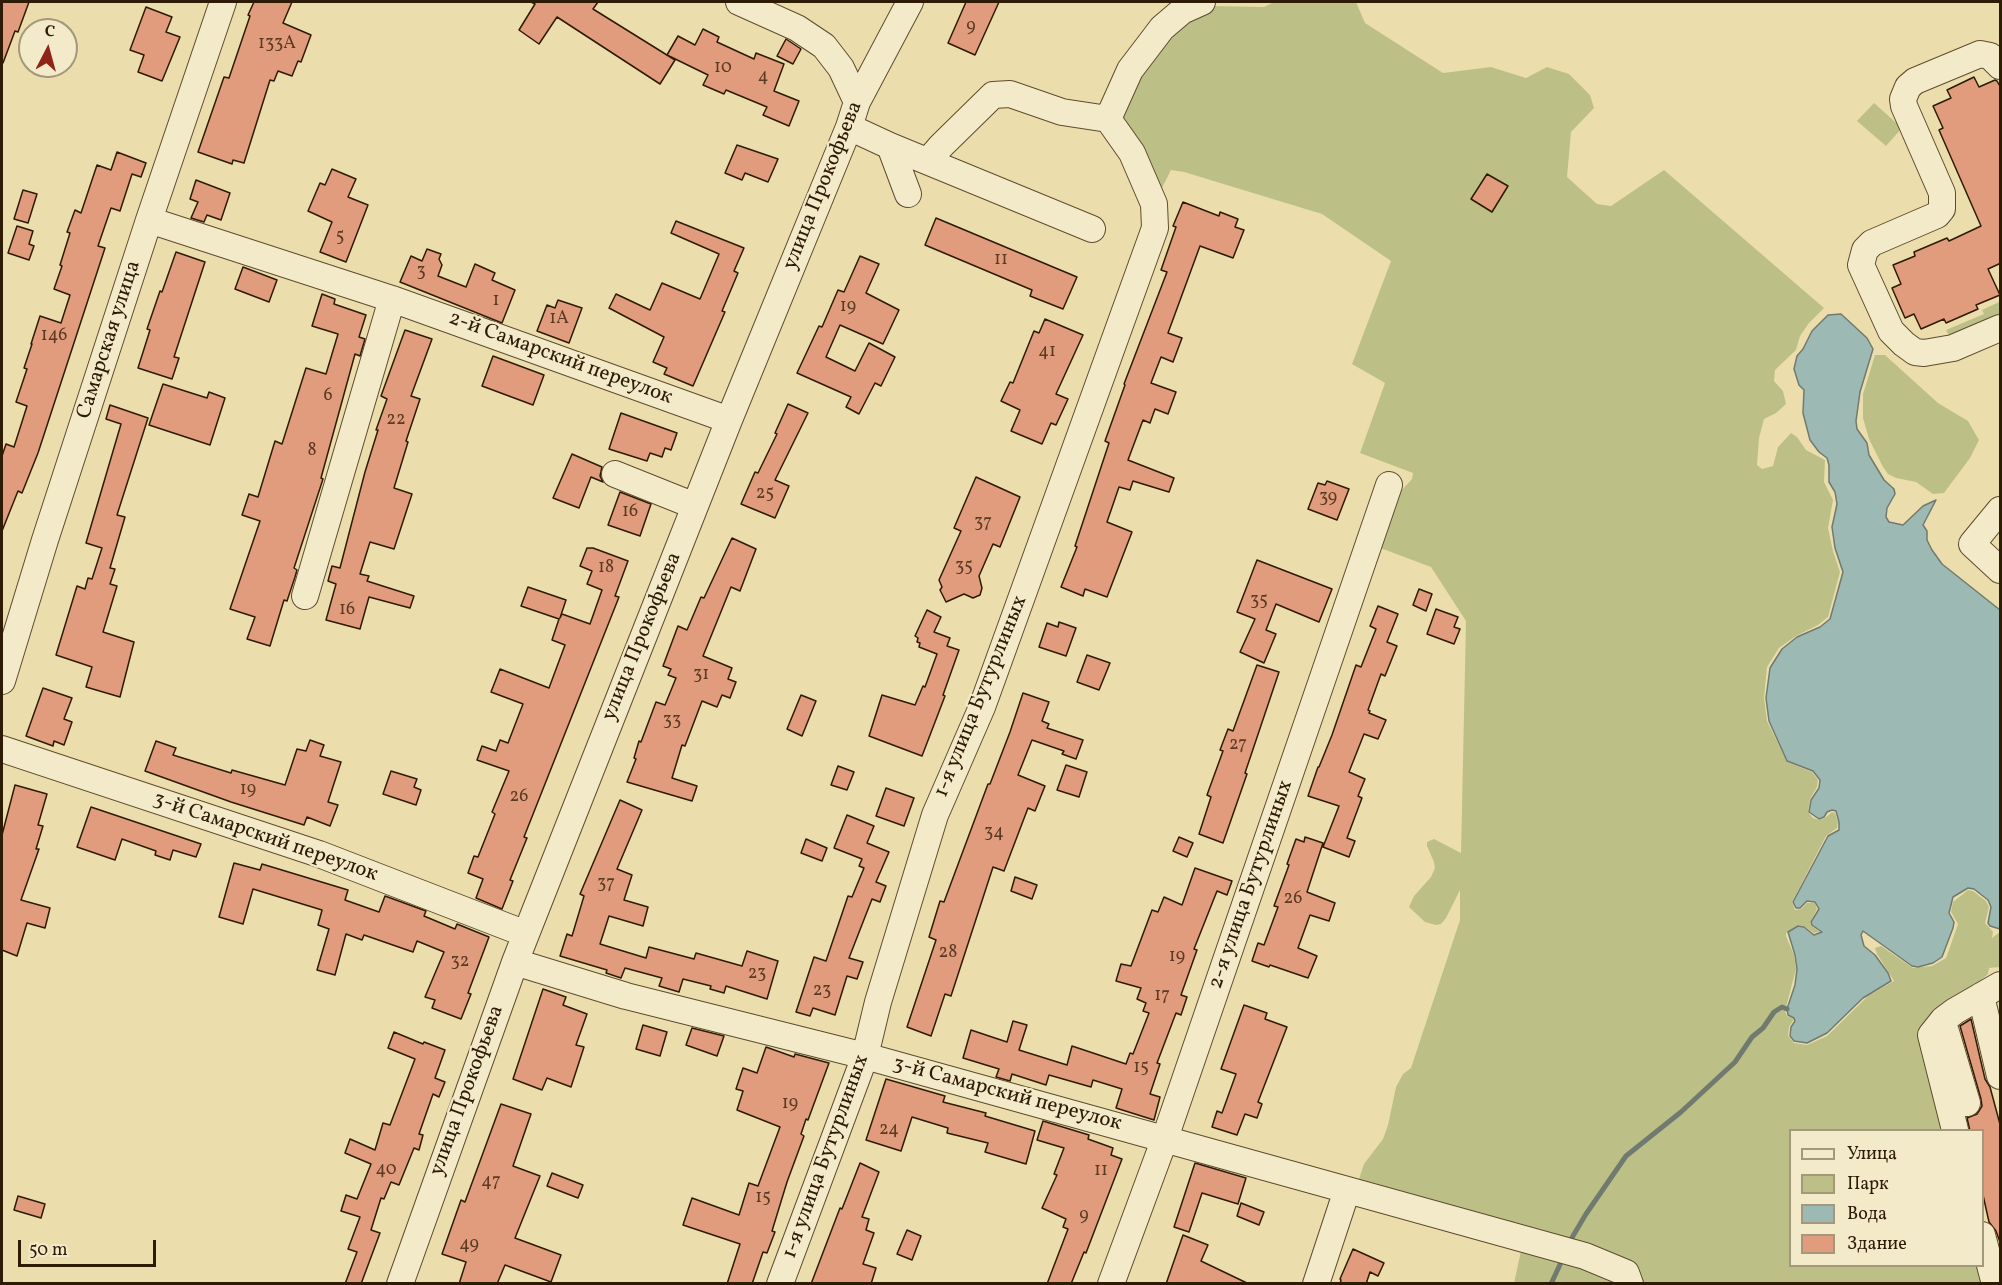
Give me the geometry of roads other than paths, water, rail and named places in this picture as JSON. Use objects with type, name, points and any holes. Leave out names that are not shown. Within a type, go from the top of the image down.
[{"type":"street","name":"Самарская улица","points":[[2,681],[45,540],[149,220],[223,2]]},
{"type":"street","points":[[739,2],[797,28],[824,46],[842,68],[857,102]]},
{"type":"street","name":"улица Прокофьева","points":[[400,1284],[515,962],[729,420],[849,127],[857,102],[910,2]]},
{"type":"street","points":[[928,161],[993,95],[1010,94],[1062,112],[1108,119],[1130,70],[1162,28],[1182,11],[1202,2]]},
{"type":"street","points":[[2001,66],[1990,56],[1980,54],[1915,81],[1908,87],[1903,99],[1904,106],[1942,193],[1942,209],[1937,215],[1872,243],[1864,252],[1861,265],[1891,331],[1915,352],[1924,353],[1953,348],[2001,328]]},
{"type":"street","name":"1-я улица Бутурлиных","points":[[780,1284],[865,1056],[878,1002],[935,815],[982,707],[1155,228],[1154,204],[1132,153],[1108,119]]},
{"type":"street","points":[[849,127],[890,146],[1092,228]]},
{"type":"street","points":[[890,146],[908,194]]},
{"type":"street","name":"2-й Самарский переулок","points":[[149,220],[392,299],[729,420]]},
{"type":"street","points":[[305,596],[392,299]]},
{"type":"street","points":[[615,474],[695,506]]},
{"type":"street","name":"2-я улица Бутурлиных","points":[[1111,1284],[1165,1138],[1389,485]]},
{"type":"street","points":[[2001,510],[1972,544],[2001,570]]},
{"type":"street","name":"3-й Самарский переулок","points":[[2,749],[319,854],[526,934]]},
{"type":"street","name":"3-й Самарский переулок","points":[[515,962],[626,996],[865,1056],[1586,1256],[1626,1273],[1630,1284]]},
{"type":"street","points":[[1954,1129],[1931,1039],[1933,1030],[1943,1020],[1991,991],[2001,1076]]},
{"type":"street","points":[[1943,1020],[1967,1103]]},
{"type":"street","points":[[1316,1284],[1347,1190]]},
{"type":"street","points":[[1984,1239],[1995,1284]]},
{"type":"water","points":[[1841,314],[1867,338],[1873,349],[1860,392],[1856,421],[1857,429],[1867,443],[1869,455],[1884,480],[1894,489],[1895,494],[1887,508],[1886,517],[1889,522],[1903,525],[1923,506],[1936,500],[1923,525],[1932,550],[1942,564],[2000,610],[2000,929],[1988,923],[1991,907],[1988,900],[1974,889],[1968,888],[1953,897],[1949,913],[1954,922],[1953,928],[1942,957],[1933,963],[1918,967],[1912,966],[1863,931],[1861,935],[1864,946],[1875,955],[1891,981],[1863,998],[1827,1033],[1807,1043],[1794,1041],[1790,1036],[1791,1027],[1795,1021],[1788,1015],[1787,1009],[1795,985],[1797,969],[1788,932],[1798,926],[1804,927],[1814,935],[1822,932],[1811,922],[1819,909],[1815,902],[1807,901],[1800,908],[1796,908],[1793,902],[1828,836],[1839,830],[1839,822],[1836,811],[1827,812],[1819,819],[1809,812],[1811,800],[1819,788],[1820,780],[1813,771],[1787,761],[1769,721],[1766,698],[1770,668],[1782,649],[1797,637],[1820,627],[1830,619],[1843,572],[1835,548],[1832,527],[1837,504],[1835,492],[1829,482],[1829,465],[1827,458],[1810,440],[1803,413],[1804,390],[1799,385],[1794,369],[1797,356],[1812,331],[1828,315]]},
{"type":"waterway","points":[[1570,1241],[1626,1156],[1681,1112],[1735,1062],[1752,1037],[1763,1028],[1774,1012],[1782,1007],[1787,1009]]},
{"type":"waterway","points":[[1551,1284],[1563,1258]]}]
